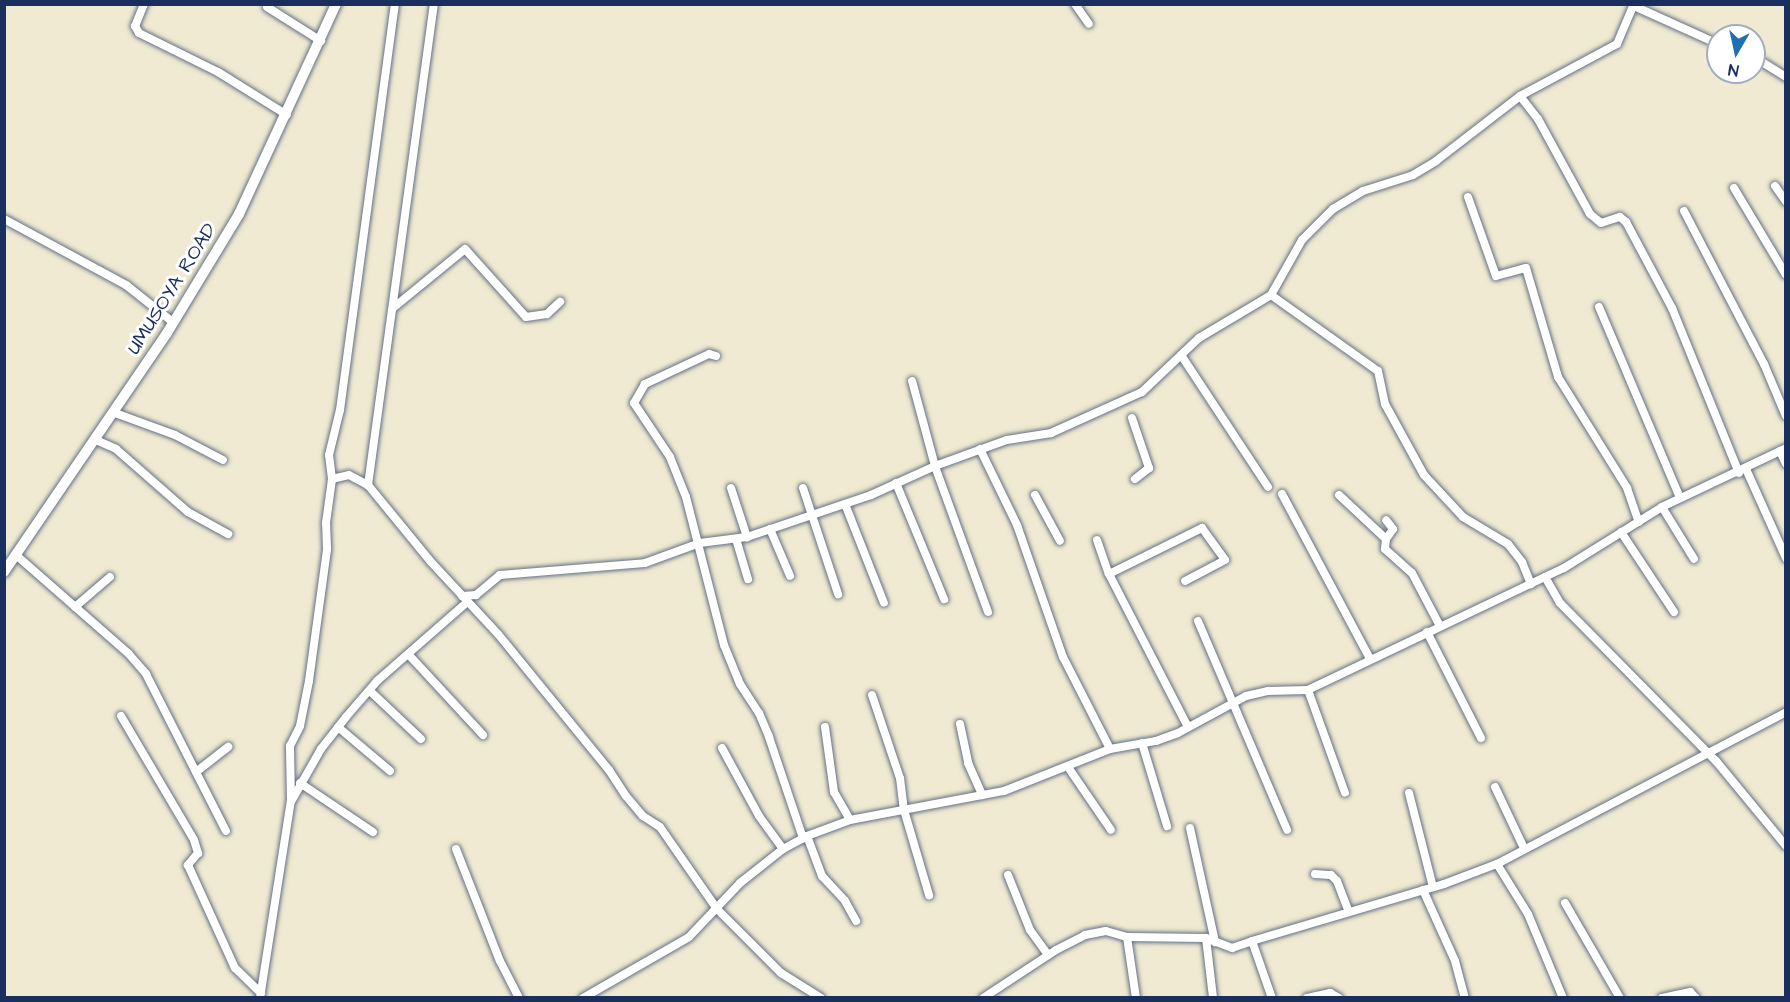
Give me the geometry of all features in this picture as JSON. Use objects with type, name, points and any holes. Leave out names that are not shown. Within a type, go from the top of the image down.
[{"type":"main road","name":"UMUSOYA ROAD","points":[[4,572],[115,413],[174,323],[239,214],[287,115],[336,4]]},
{"type":"street","points":[[144,4],[135,26],[139,33],[218,72],[287,115]]},
{"type":"street","points":[[261,995],[291,800],[290,746],[300,726],[309,681],[327,549],[326,523],[332,479],[329,455],[340,410],[394,4]]},
{"type":"street","points":[[368,484],[434,4]]},
{"type":"street","points":[[1075,4],[1089,24]]},
{"type":"street","points":[[291,800],[338,727],[370,691],[464,599],[476,595],[500,574],[645,563],[700,543],[747,537],[845,504],[980,449],[1007,440],[1051,434],[1125,402],[1142,393],[1199,338],[1271,295],[1302,240],[1333,209],[1364,191],[1413,175],[1436,162],[1520,96],[1617,44],[1634,5],[1706,38]]},
{"type":"street","points":[[267,7],[292,27],[321,41]]},
{"type":"street","points":[[1766,65],[1785,77]]},
{"type":"street","points":[[1520,96],[1538,119],[1590,214],[1601,222],[1620,217],[1626,222],[1672,308],[1743,471],[1785,558]]},
{"type":"street","points":[[1775,186],[1785,202]]},
{"type":"street","points":[[1734,189],[1785,275]]},
{"type":"street","points":[[1468,197],[1496,276],[1526,268],[1558,377],[1627,488],[1639,522]]},
{"type":"street","points":[[1684,211],[1764,364],[1785,416]]},
{"type":"street","points":[[4,219],[126,285],[174,323]]},
{"type":"street","points":[[393,308],[465,249],[526,317],[547,314],[560,302]]},
{"type":"street","points":[[1271,295],[1378,371],[1385,404],[1424,475],[1463,517],[1508,544],[1522,562],[1531,584]]},
{"type":"street","points":[[1599,307],[1680,498]]},
{"type":"street","points":[[716,356],[709,354],[645,384],[634,403],[670,457],[700,543],[705,581],[724,645],[740,684],[759,713],[805,837],[822,876],[845,901],[856,921]]},
{"type":"street","points":[[1181,355],[1268,486]]},
{"type":"street","points":[[912,381],[935,466],[988,612]]},
{"type":"street","points":[[115,413],[175,435],[223,460]]},
{"type":"street","points":[[1132,418],[1149,468],[1135,479]]},
{"type":"street","points":[[96,440],[116,449],[188,512],[228,534]]},
{"type":"street","points":[[980,449],[1017,525],[1063,657],[1110,749]]},
{"type":"street","points":[[584,998],[689,936],[740,883],[783,849],[805,837],[850,820],[982,795],[1068,767],[1110,749],[1142,743],[1188,727],[1233,703],[1268,691],[1308,690],[1545,577],[1680,498],[1743,471],[1783,450],[1785,464]]},
{"type":"street","points":[[332,479],[349,475],[368,484],[609,770],[643,816],[660,827],[717,909],[781,973],[821,998]]},
{"type":"street","points":[[896,483],[944,599]]},
{"type":"street","points":[[731,488],[747,537]]},
{"type":"street","points":[[802,488],[838,594]]},
{"type":"street","points":[[1282,494],[1370,659]]},
{"type":"street","points":[[1035,495],[1060,541]]},
{"type":"street","points":[[1339,495],[1386,539]]},
{"type":"street","points":[[845,504],[884,603]]},
{"type":"street","points":[[1662,507],[1694,559]]},
{"type":"street","points":[[1386,520],[1393,529],[1386,539],[1385,549],[1412,573],[1440,626]]},
{"type":"street","points":[[1108,574],[1202,528],[1225,560],[1185,581]]},
{"type":"street","points":[[770,529],[790,576]]},
{"type":"street","points":[[1621,532],[1674,612]]},
{"type":"street","points":[[736,539],[748,579]]},
{"type":"street","points":[[1097,540],[1108,574],[1188,727]]},
{"type":"street","points":[[16,555],[128,653],[146,674],[226,831]]},
{"type":"street","points":[[75,607],[110,577]]},
{"type":"street","points":[[1545,577],[1560,603],[1708,755],[1785,846]]},
{"type":"street","points":[[1198,621],[1287,830]]},
{"type":"street","points":[[1427,633],[1481,738]]},
{"type":"street","points":[[409,655],[483,735]]},
{"type":"street","points":[[1308,690],[1345,793]]},
{"type":"street","points":[[370,691],[421,739]]},
{"type":"street","points":[[872,696],[900,778],[903,810],[928,895]]},
{"type":"street","points":[[983,998],[1048,955],[1085,935],[1106,931],[1127,937],[1206,938],[1232,948],[1348,910],[1433,887],[1497,864],[1524,848],[1708,755],[1785,712]]},
{"type":"street","points":[[121,716],[194,840],[198,853],[188,865],[235,968],[261,995]]},
{"type":"street","points":[[960,724],[968,763],[982,795]]},
{"type":"street","points":[[338,727],[390,771]]},
{"type":"street","points":[[825,727],[834,792],[850,820]]},
{"type":"street","points":[[1142,743],[1167,826]]},
{"type":"street","points":[[196,772],[228,747]]},
{"type":"street","points":[[722,748],[759,816],[783,849]]},
{"type":"street","points":[[1068,767],[1111,830]]},
{"type":"street","points":[[300,783],[373,832]]},
{"type":"street","points":[[1495,787],[1524,848]]},
{"type":"street","points":[[1409,793],[1433,887]]},
{"type":"street","points":[[1190,828],[1215,942]]},
{"type":"street","points":[[456,849],[500,961],[519,998]]},
{"type":"street","points":[[1497,864],[1528,914],[1563,998]]},
{"type":"street","points":[[1315,874],[1331,875],[1337,881],[1348,910]]},
{"type":"street","points":[[1008,875],[1030,930],[1048,955]]},
{"type":"street","points":[[1423,890],[1455,961],[1466,998]]},
{"type":"street","points":[[1565,903],[1620,998]]},
{"type":"street","points":[[1127,937],[1136,998]]},
{"type":"street","points":[[1206,938],[1213,998]]},
{"type":"street","points":[[1252,941],[1272,998]]},
{"type":"street","points":[[1662,998],[1690,992],[1696,998]]},
{"type":"street","points":[[1307,998],[1330,993],[1339,998]]}]
